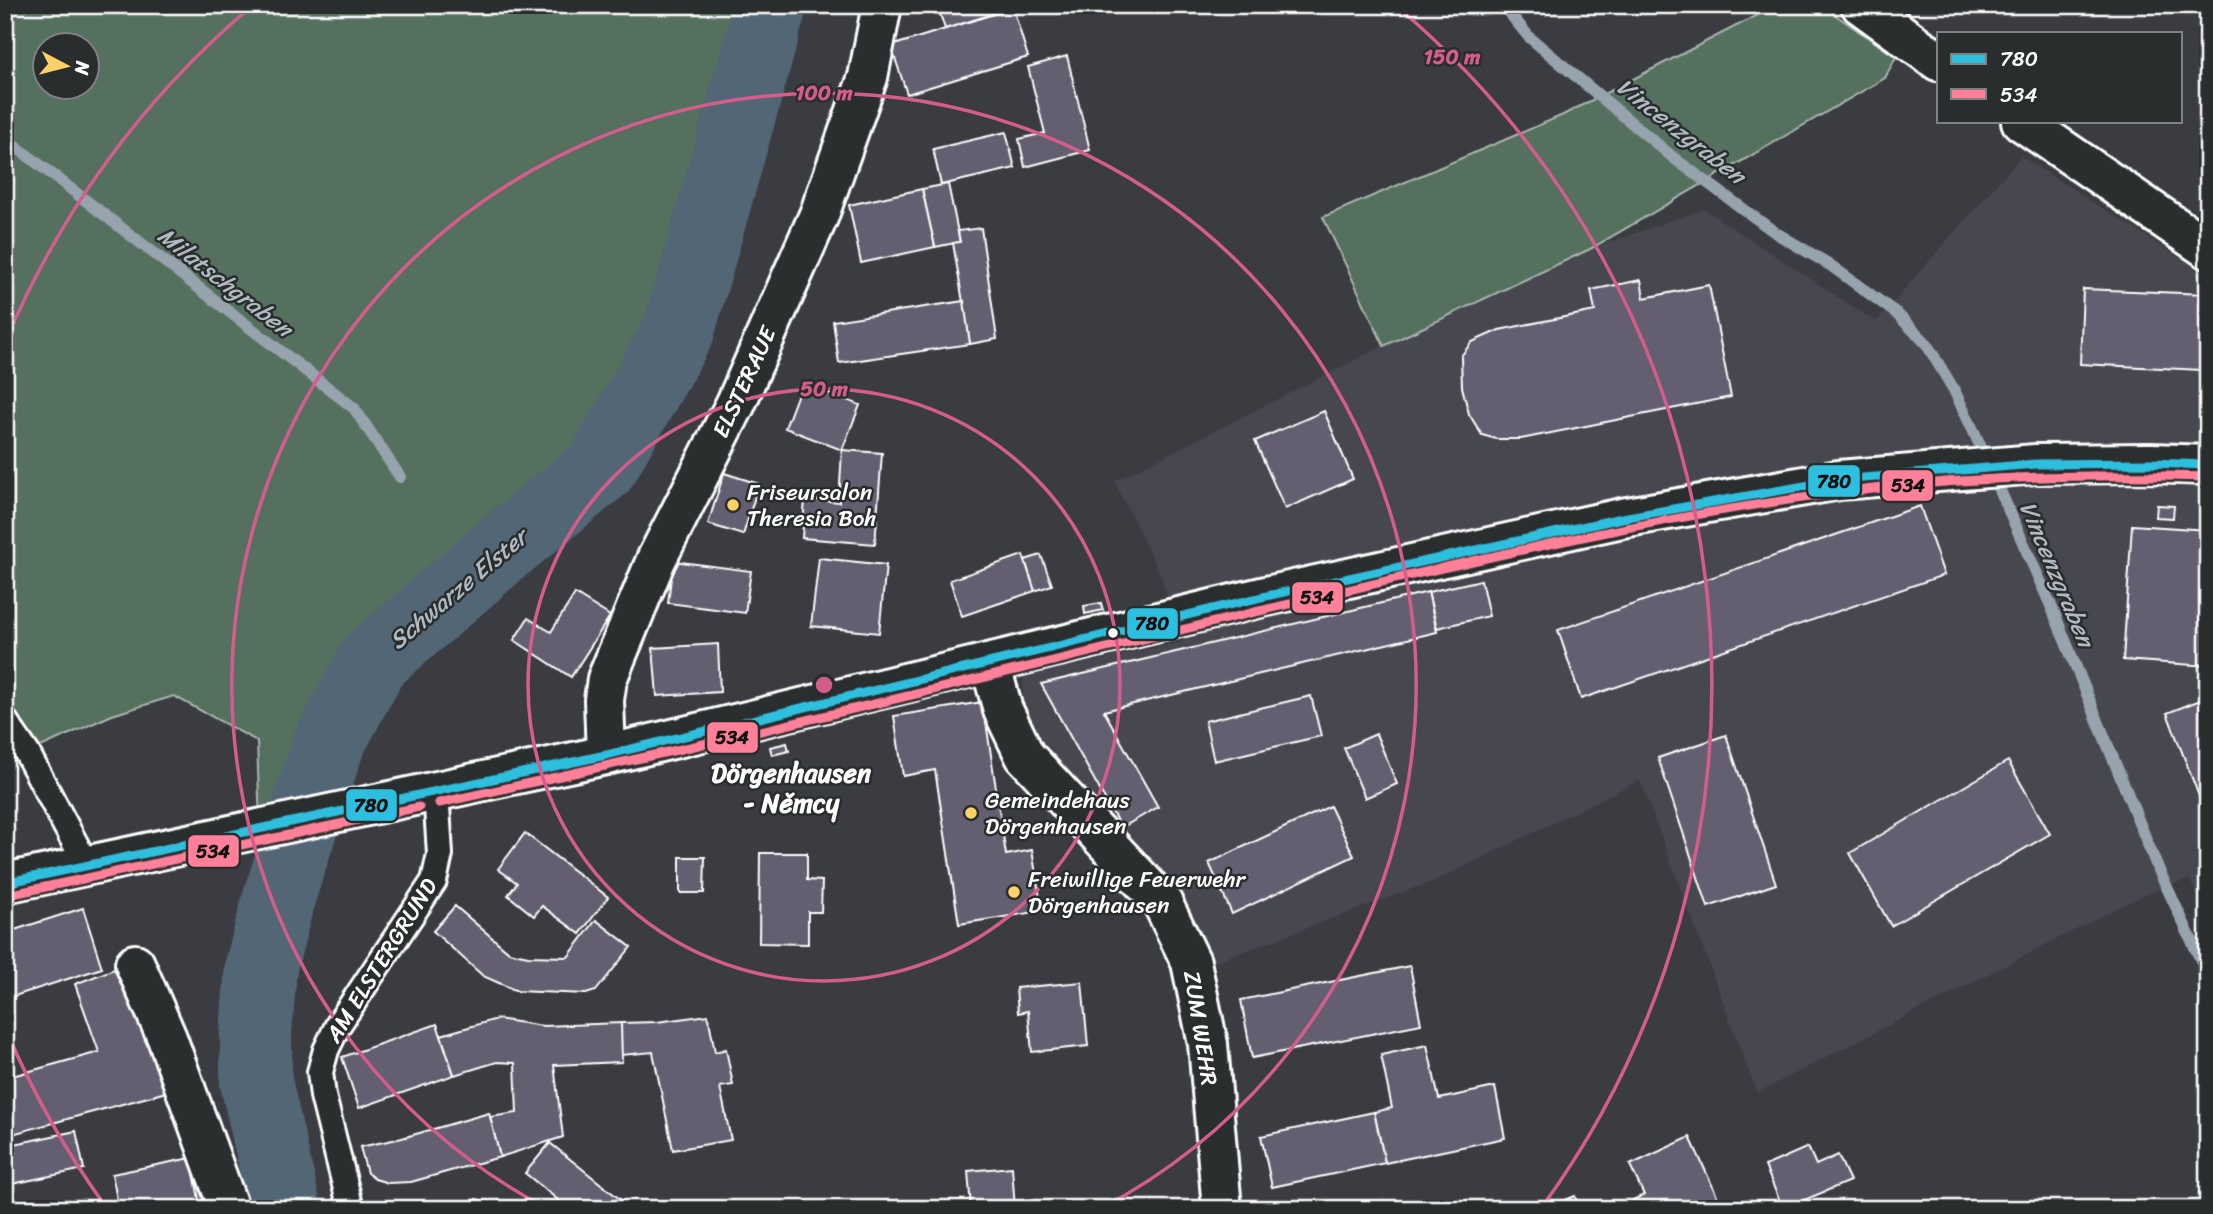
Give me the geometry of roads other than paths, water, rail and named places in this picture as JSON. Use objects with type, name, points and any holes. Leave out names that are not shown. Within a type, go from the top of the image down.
[{"type":"main road","name":"ELSTERAUE","points":[[607,755],[604,700],[607,679],[656,560],[736,403],[820,215],[868,77],[882,5]]},
{"type":"main road","points":[[1861,5],[1937,60]]},
{"type":"main road","points":[[2022,122],[2208,249]]},
{"type":"main road","points":[[5,883],[607,755],[1262,597],[1622,518],[1815,484],[1958,470],[2036,464],[2208,465]]},
{"type":"main road","name":"ZUM WEHR","points":[[990,663],[1003,710],[1025,756],[1162,902],[1191,961],[1208,1044],[1222,1209]]},
{"type":"main road","points":[[135,964],[167,1038],[229,1209]]},
{"type":"lane","points":[[5,721],[27,753],[86,864]]},
{"type":"lane","name":"AM ELSTERGRUND","points":[[351,1209],[323,1096],[320,1072],[326,1049],[338,1024],[434,881],[440,854],[436,791]]},
{"type":"waterway","name":"Schwarze Elster","points":[[285,1209],[256,1082],[256,1033],[261,966],[280,894],[329,743],[372,662],[502,549],[601,468],[679,330],[771,5]]},
{"type":"waterway","name":"Vincenzgraben","points":[[1503,5],[1529,37],[1675,159],[1776,233],[1830,265],[1896,313],[1926,343],[1954,390],[1975,434],[2052,608],[2156,864],[2208,975]]},
{"type":"waterway","name":"Milatschgraben","points":[[5,138],[354,408],[400,477]]},
{"type":"place","name":"Friseursalon Theresia Boh","points":[[733,505]]},
{"type":"place","name":"Gemeindehaus Dörgenhausen","points":[[971,813]]},
{"type":"place","name":"Freiwillige Feuerwehr Dörgenhausen","points":[[1014,892]]},
{"type":"district","name":"Dörgenhausen - Němcy","points":[[791,788]]}]
